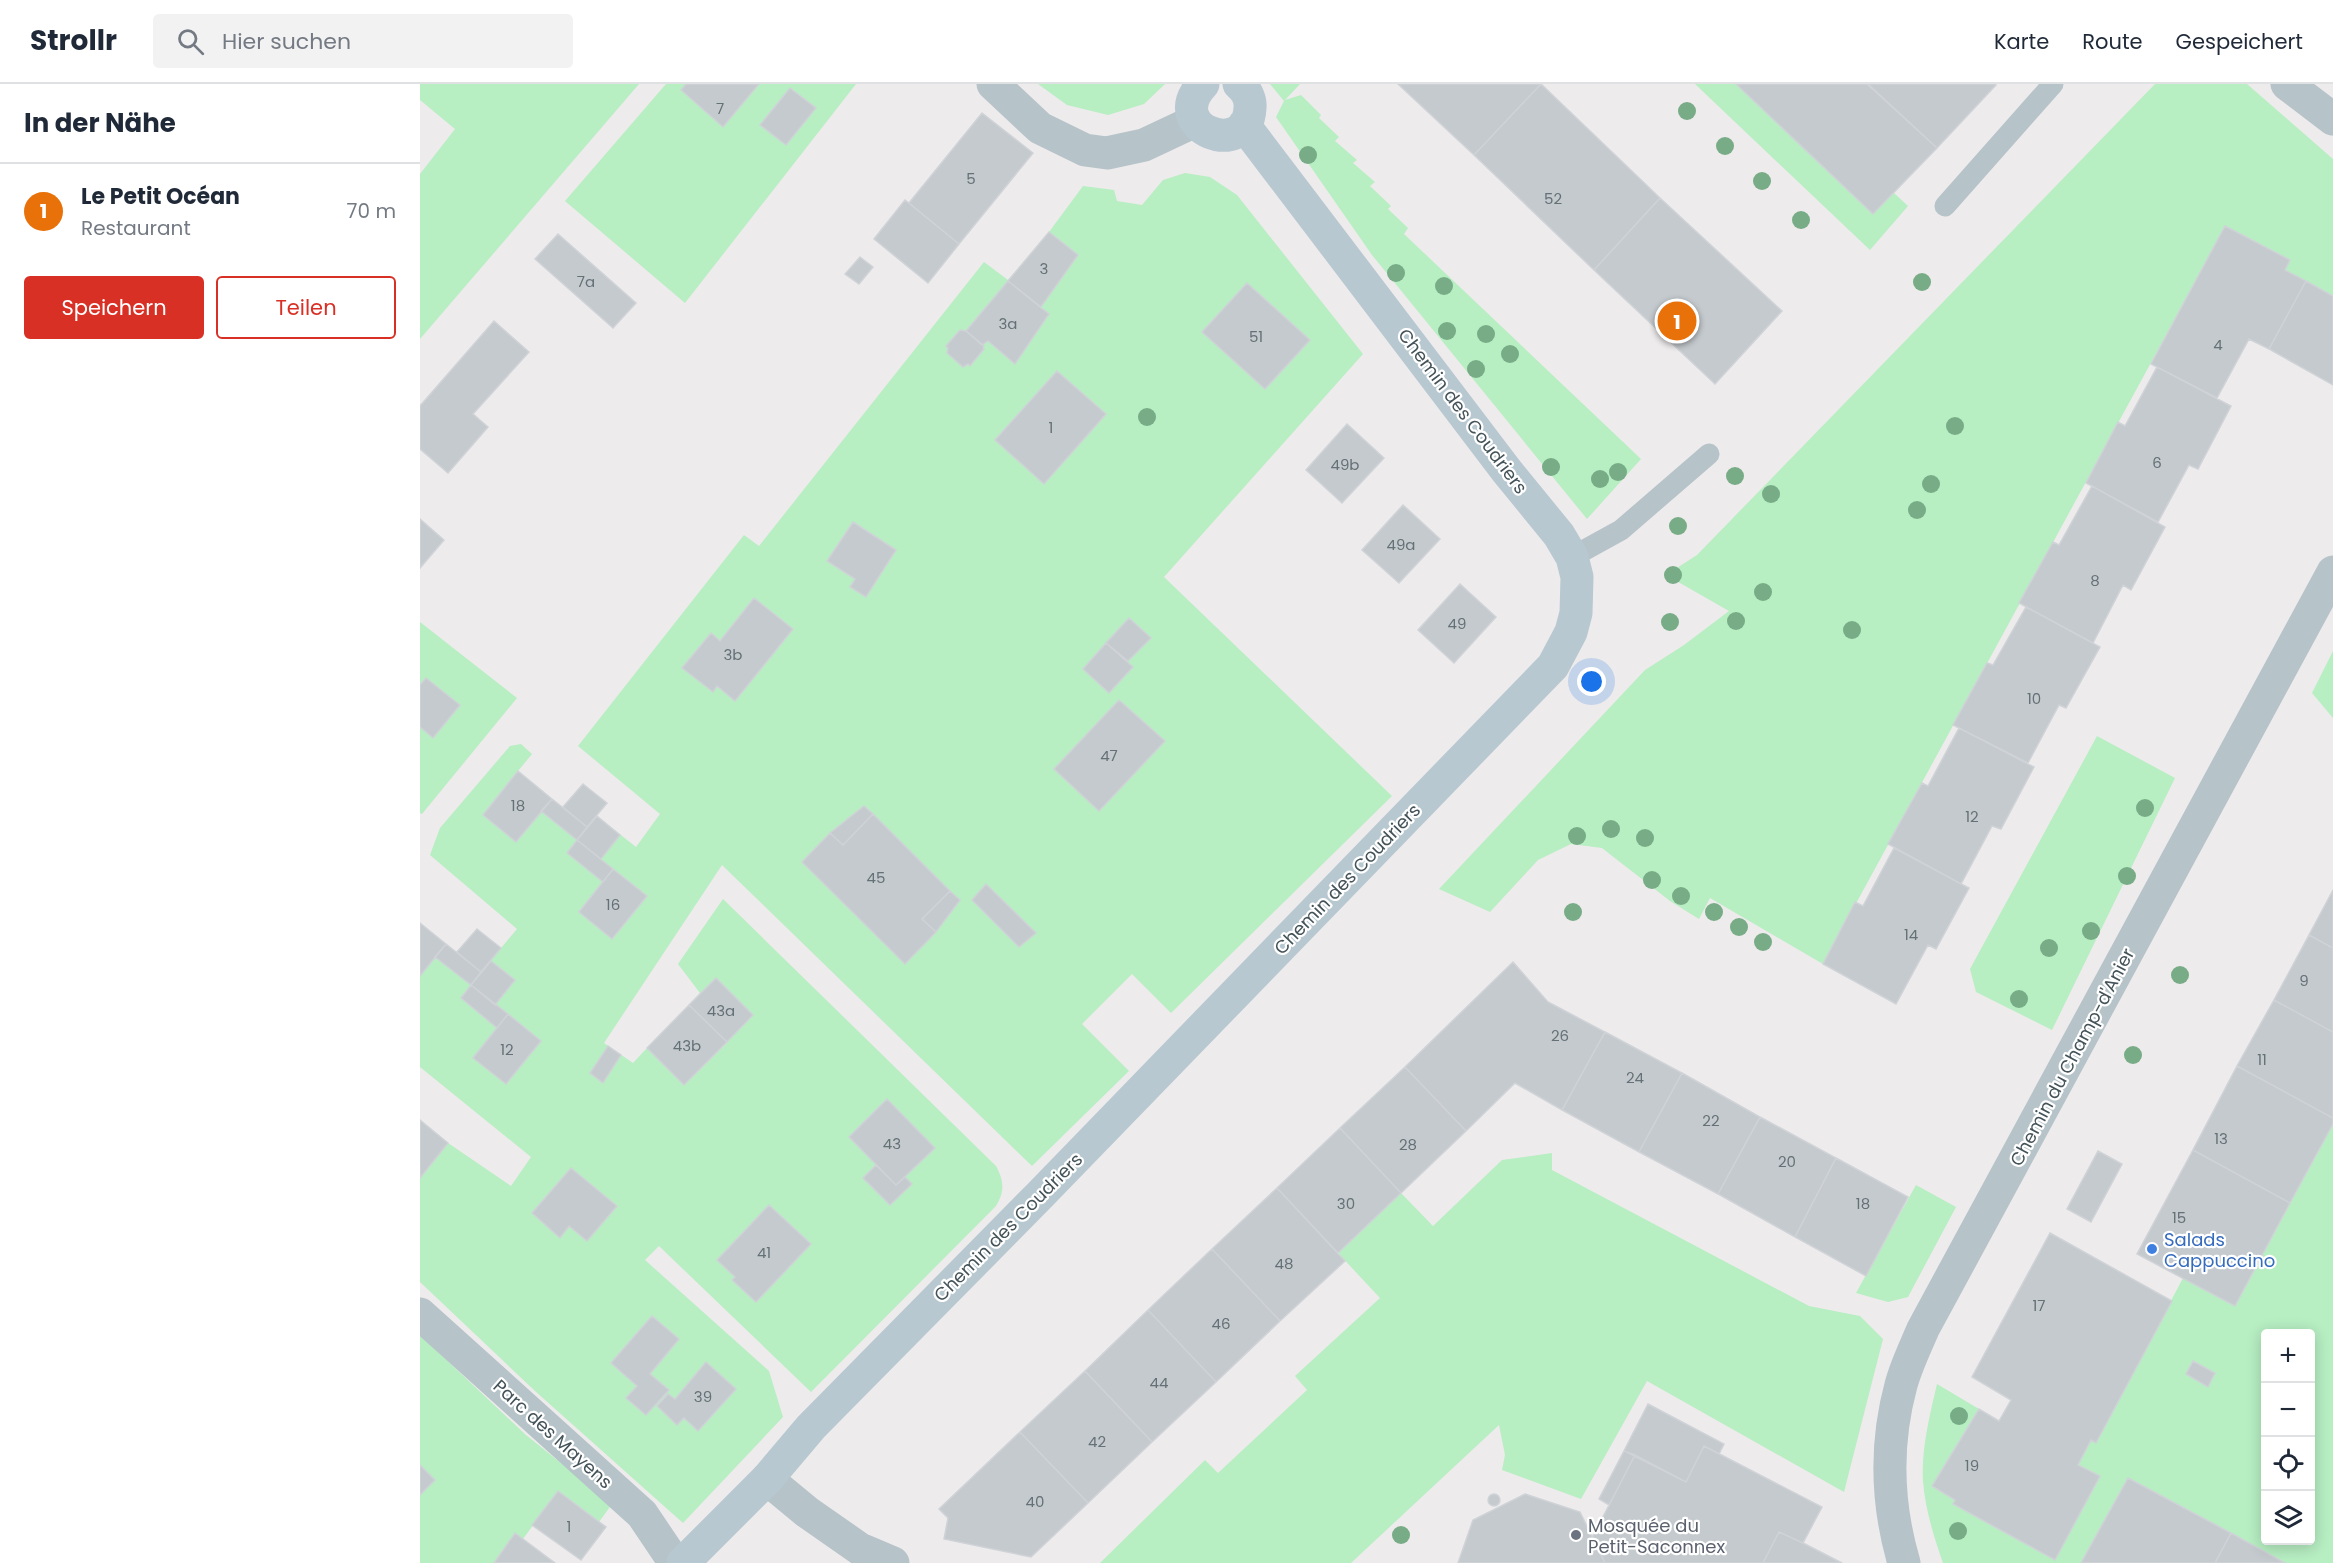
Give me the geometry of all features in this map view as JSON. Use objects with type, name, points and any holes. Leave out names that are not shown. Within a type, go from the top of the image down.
[{"type":"street","points":[[993,84],[1040,128],[1085,150],[1107,153],[1144,145],[1195,121]]},
{"type":"street","points":[[1203,84],[1193,101],[1192,111],[1195,121],[1203,130],[1213,135],[1224,136],[1235,133],[1244,125],[1249,116],[1251,105],[1248,95],[1239,84]]},
{"type":"street","points":[[2287,84],[2333,119]]},
{"type":"street","name":"Chemin des Coudriers","points":[[683,1563],[767,1479],[819,1418],[1039,1196],[1553,666],[1571,632],[1576,614],[1577,577],[1572,557],[1559,535],[1506,471],[1244,125]]},
{"type":"street","name":"Chemin du Champ-d'Anier","points":[[1904,1563],[1894,1523],[1889,1466],[1901,1385],[1923,1329],[2333,572]]},
{"type":"street","name":"Parc des Mayens","points":[[420,1314],[642,1514],[675,1563]]},
{"type":"street","points":[[767,1479],[807,1512],[860,1549],[893,1563]]},
{"type":"lane","points":[[1945,206],[2053,84]]},
{"type":"lane","points":[[1572,557],[1621,530],[1709,454]]},
{"type":"green space","points":[[420,84],[639,84],[420,339],[420,174],[455,129],[420,100]]},
{"type":"green space","points":[[666,84],[856,84],[685,303],[565,201]]},
{"type":"green space","points":[[1038,84],[1165,84],[1144,104],[1108,115],[1067,105]]},
{"type":"green space","points":[[1270,84],[1300,84],[1285,100],[1301,95],[1321,115],[1319,118],[1339,137],[1335,141],[1357,160],[1353,163],[1375,182],[1370,186],[1391,206],[1388,209],[1408,228],[1404,234],[1641,459],[1587,519],[1372,255],[1276,117],[1284,101]]},
{"type":"green space","points":[[1695,84],[1736,84],[1873,214],[1894,193],[1908,206],[1870,250]]},
{"type":"green space","points":[[2155,84],[2247,84],[2333,159],[2333,296],[2285,270],[2225,227],[1823,964],[1710,898],[1699,919],[1670,901],[1602,848],[1571,844],[1538,860],[1490,912],[1439,889],[1645,670],[1684,645],[1729,611],[1666,575],[1697,555]]},
{"type":"green space","points":[[1185,173],[1210,177],[1237,195],[1363,354],[1164,577],[1392,796],[1171,1013],[1132,974],[1082,1024],[1129,1071],[1032,1166],[722,865],[604,1043],[633,1063],[647,1048],[684,1085],[727,1043],[689,1005],[700,993],[678,964],[723,899],[996,1166],[1001,1176],[1002,1186],[1001,1196],[996,1206],[811,1392],[659,1246],[645,1260],[769,1371],[783,1417],[683,1523],[535,1391],[420,1282],[420,1120],[448,1143],[511,1186],[531,1157],[420,1067],[420,923],[481,972],[517,929],[430,855],[440,828],[510,746],[521,744],[532,754],[518,771],[587,827],[597,816],[636,847],[660,814],[578,746],[744,535],[759,546],[984,262],[1008,280],[1049,232],[1083,186],[1114,190],[1117,201],[1142,205],[1163,180]]},
{"type":"green space","points":[[420,622],[517,698],[422,814],[420,813]]},
{"type":"green space","points":[[2333,651],[2333,718],[2312,693]]},
{"type":"green space","points":[[2097,736],[2175,778],[2052,1030],[1976,992],[1970,969]]},
{"type":"green space","points":[[2333,1124],[2333,1563],[1943,1563],[1933,1533],[1923,1481],[1925,1445],[1937,1384],[1979,1409],[1932,1486],[1955,1500],[1953,1504],[2055,1559],[2100,1476],[2078,1465],[2091,1440],[2096,1443],[2183,1278],[2235,1306]]},
{"type":"green space","points":[[1552,1153],[1552,1170],[1809,1306],[1860,1316],[1883,1339],[1844,1492],[1647,1381],[1581,1499],[1502,1470],[1505,1455],[1499,1425],[1351,1563],[1100,1563],[1205,1460],[1218,1473],[1307,1390],[1295,1376],[1380,1298],[1338,1253],[1401,1193],[1433,1226],[1502,1160]]},
{"type":"green space","points":[[1916,1185],[1956,1207],[1908,1297],[1888,1302],[1856,1293]]},
{"type":"green space","points":[[420,1335],[526,1435],[612,1504],[599,1522],[558,1491],[523,1539],[515,1534],[494,1563],[420,1563]]},
{"type":"building","points":[[686,84],[759,84],[723,127],[681,90]]},
{"type":"building","points":[[1398,84],[1541,84],[1474,155]]},
{"type":"building","points":[[1541,84],[1660,198],[1594,270],[1474,155]]},
{"type":"building","points":[[1736,84],[1868,84],[1937,148],[1873,214]]},
{"type":"building","points":[[1867,84],[1995,84],[1996,85],[1937,148]]},
{"type":"building","points":[[790,88],[816,108],[786,145],[760,125]]},
{"type":"building","points":[[982,113],[1033,153],[959,244],[909,203]]},
{"type":"building","points":[[1660,198],[1782,311],[1715,384],[1594,270]]},
{"type":"building","points":[[905,200],[959,244],[928,283],[874,239]]},
{"type":"building","points":[[2225,226],[2290,260],[2285,270],[2306,281],[2269,349],[2249,339],[2217,398],[2151,364]]},
{"type":"building","points":[[1049,232],[1078,255],[1041,307],[1008,281]]},
{"type":"building","points":[[558,234],[636,303],[613,328],[535,259]]},
{"type":"building","points":[[860,257],[873,267],[859,284],[845,274]]},
{"type":"building","points":[[1008,281],[1049,314],[1015,364],[988,341],[982,345],[966,331]]},
{"type":"building","points":[[2306,281],[2333,296],[2333,385],[2269,349]]},
{"type":"building","points":[[1247,283],[1310,340],[1265,389],[1202,332]]},
{"type":"building","points":[[494,321],[529,352],[473,414],[488,427],[448,473],[420,449],[420,406]]},
{"type":"building","points":[[960,330],[966,331],[984,346],[970,366],[968,364],[963,367],[947,353],[946,346]]},
{"type":"building","points":[[2157,367],[2231,406],[2198,469],[2189,465],[2158,522],[2086,483],[2118,422],[2125,426]]},
{"type":"building","points":[[1057,371],[1106,414],[1044,484],[995,440]]},
{"type":"building","points":[[1347,424],[1384,458],[1342,503],[1306,470]]},
{"type":"building","points":[[2092,486],[2165,527],[2131,590],[2123,585],[2093,643],[2019,603],[2053,542],[2059,545]]},
{"type":"building","points":[[1403,505],[1440,539],[1399,583],[1362,550]]},
{"type":"building","points":[[420,519],[444,540],[420,568]]},
{"type":"building","points":[[853,522],[896,550],[866,597],[850,587],[855,579],[827,561]]},
{"type":"building","points":[[1460,584],[1496,617],[1454,663],[1418,630]]},
{"type":"building","points":[[754,598],[793,629],[735,701],[717,686],[713,692],[682,668],[711,633],[720,641]]},
{"type":"building","points":[[2026,607],[2100,647],[2066,708],[2059,705],[2028,763],[1953,725],[1987,663],[1993,665]]},
{"type":"building","points":[[1129,618],[1151,638],[1128,661],[1106,643]]},
{"type":"building","points":[[1106,643],[1133,667],[1109,693],[1083,669]]},
{"type":"building","points":[[426,678],[460,705],[433,738],[420,727],[420,685]]},
{"type":"building","points":[[1119,700],[1165,741],[1099,811],[1054,769]]},
{"type":"building","points":[[1959,728],[2034,767],[2001,829],[1992,826],[1961,884],[1888,844],[1922,783],[1928,786]]},
{"type":"building","points":[[518,771],[552,799],[516,842],[483,815]]},
{"type":"building","points":[[583,784],[607,803],[587,827],[563,807]]},
{"type":"building","points":[[552,799],[587,827],[577,840],[541,811]]},
{"type":"building","points":[[864,806],[873,814],[843,845],[830,833]]},
{"type":"building","points":[[873,814],[950,891],[922,919],[936,932],[905,964],[802,862],[830,833],[843,845]]},
{"type":"building","points":[[597,816],[620,835],[601,859],[577,840]]},
{"type":"building","points":[[577,840],[613,869],[603,882],[567,853]]},
{"type":"building","points":[[1894,848],[1969,888],[1936,949],[1928,945],[1896,1004],[1823,964],[1855,902],[1863,906]]},
{"type":"building","points":[[613,869],[647,896],[612,939],[579,912]]},
{"type":"building","points":[[986,884],[1036,933],[1019,947],[972,900]]},
{"type":"building","points":[[2333,890],[2333,948],[2309,935]]},
{"type":"building","points":[[950,891],[960,900],[936,932],[922,919]]},
{"type":"building","points":[[420,923],[446,944],[420,976]]},
{"type":"building","points":[[477,929],[501,948],[481,972],[457,952]]},
{"type":"building","points":[[2309,935],[2333,948],[2333,1032],[2274,1000]]},
{"type":"building","points":[[446,944],[481,972],[471,985],[435,957]]},
{"type":"building","points":[[491,961],[515,980],[495,1005],[471,985]]},
{"type":"building","points":[[1513,962],[1548,1002],[1605,1032],[1562,1110],[1515,1083],[1466,1131],[1405,1067]]},
{"type":"building","points":[[716,978],[753,1015],[727,1042],[689,1005]]},
{"type":"building","points":[[471,985],[508,1014],[497,1028],[461,998]]},
{"type":"building","points":[[2274,1000],[2333,1032],[2333,1118],[2237,1066]]},
{"type":"building","points":[[689,1005],[727,1042],[684,1085],[647,1048]]},
{"type":"building","points":[[508,1014],[541,1041],[506,1084],[473,1058]]},
{"type":"building","points":[[1605,1032],[1682,1073],[1639,1152],[1562,1110]]},
{"type":"building","points":[[608,1046],[621,1055],[603,1083],[590,1073]]},
{"type":"building","points":[[2237,1066],[2333,1118],[2333,1124],[2290,1203],[2193,1150]]},
{"type":"building","points":[[1405,1067],[1466,1131],[1401,1193],[1340,1128]]},
{"type":"building","points":[[1682,1073],[1760,1117],[1718,1194],[1639,1152]]},
{"type":"building","points":[[887,1099],[935,1148],[896,1185],[849,1137]]},
{"type":"building","points":[[1760,1117],[1836,1158],[1795,1237],[1718,1194]]},
{"type":"building","points":[[420,1120],[448,1143],[420,1178]]},
{"type":"building","points":[[1340,1128],[1401,1193],[1338,1253],[1277,1188]]},
{"type":"building","points":[[2193,1150],[2290,1203],[2235,1306],[2137,1254]]},
{"type":"building","points":[[2098,1151],[2122,1164],[2091,1222],[2067,1209]]},
{"type":"building","points":[[1836,1158],[1908,1197],[1866,1276],[1795,1237]]},
{"type":"building","points":[[876,1165],[896,1185],[905,1177],[912,1184],[890,1205],[863,1178]]},
{"type":"building","points":[[571,1168],[617,1206],[587,1241],[569,1226],[560,1238],[532,1213]]},
{"type":"building","points":[[1277,1188],[1345,1261],[1280,1321],[1212,1249]]},
{"type":"building","points":[[769,1205],[811,1244],[756,1302],[732,1280],[735,1277],[717,1260]]},
{"type":"building","points":[[2050,1233],[2172,1301],[2096,1443],[2091,1440],[2078,1465],[2100,1476],[2055,1560],[1953,1504],[1955,1500],[1932,1486],[1979,1409],[1999,1421],[2011,1400],[1972,1377]]},
{"type":"building","points":[[1212,1249],[1280,1321],[1216,1382],[1148,1310]]},
{"type":"building","points":[[1148,1310],[1216,1382],[1152,1442],[1085,1371]]},
{"type":"building","points":[[652,1316],[679,1339],[650,1374],[669,1390],[646,1415],[626,1398],[637,1386],[611,1363]]},
{"type":"building","points":[[2193,1361],[2215,1373],[2208,1387],[2186,1374]]},
{"type":"building","points":[[706,1362],[736,1389],[698,1431],[684,1418],[677,1425],[657,1406],[668,1394],[675,1399]]},
{"type":"building","points":[[1085,1371],[1152,1442],[1088,1503],[1020,1432]]},
{"type":"building","points":[[1648,1404],[1724,1444],[1719,1454],[1704,1446],[1686,1482],[1624,1451]]},
{"type":"building","points":[[1020,1432],[1088,1503],[1031,1557],[944,1539],[948,1518],[939,1509]]},
{"type":"building","points":[[1704,1446],[1822,1507],[1803,1543],[1779,1532],[1763,1563],[1605,1563],[1592,1538],[1635,1455],[1686,1482]]},
{"type":"building","points":[[1624,1451],[1635,1455],[1609,1505],[1599,1499]]},
{"type":"building","points":[[420,1465],[435,1480],[420,1495]]},
{"type":"building","points":[[2128,1478],[2231,1533],[2215,1563],[2081,1563]]},
{"type":"building","points":[[558,1491],[606,1527],[581,1560],[532,1525]]},
{"type":"building","points":[[1494,1494],[1500,1500],[1494,1506],[1488,1500]]},
{"type":"building","points":[[1525,1494],[1580,1512],[1605,1563],[1458,1563],[1473,1520]]},
{"type":"building","points":[[1779,1532],[1803,1543],[1842,1563],[1763,1563]]},
{"type":"building","points":[[515,1533],[555,1563],[494,1563]]},
{"type":"building","points":[[2231,1533],[2285,1563],[2215,1563]]},
{"type":"place","name":"Le Petit Océan","points":[[1677,321]]},
{"type":"place","name":"Salads Cappuccino","points":[[2152,1249]]},
{"type":"place","name":"Mosquée du Petit-Saconnex","points":[[1576,1535]]}]
